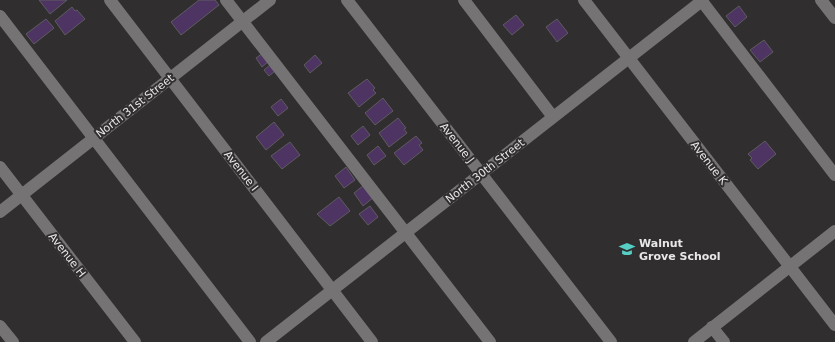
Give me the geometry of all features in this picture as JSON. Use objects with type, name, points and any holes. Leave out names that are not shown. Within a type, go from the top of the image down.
[{"type":"street","name":"Avenue I","points":[[110,0],[372,342]]},
{"type":"street","points":[[226,0],[490,342]]},
{"type":"street","name":"North 31st Street","points":[[0,212],[270,0]]},
{"type":"street","name":"Avenue J","points":[[347,0],[611,342]]},
{"type":"street","points":[[464,0],[554,117]]},
{"type":"street","name":"Avenue K","points":[[584,0],[835,325]]},
{"type":"street","points":[[702,0],[835,174]]},
{"type":"street","name":"North 30th Street","points":[[266,342],[702,0]]},
{"type":"street","points":[[821,0],[835,18]]},
{"type":"street","points":[[0,16],[250,342]]},
{"type":"street","name":"Avenue H","points":[[0,167],[135,342]]},
{"type":"street","points":[[694,342],[835,231]]},
{"type":"street","points":[[0,326],[13,342]]},
{"type":"street","points":[[712,327],[724,342]]},
{"type":"building","points":[[39,0],[67,0],[50,14]]},
{"type":"building","points":[[199,0],[215,0],[219,5],[181,35],[171,22]]},
{"type":"building","points":[[739,6],[747,17],[735,27],[726,16]]},
{"type":"building","points":[[72,7],[85,19],[65,35],[55,21]]},
{"type":"building","points":[[516,15],[524,25],[512,35],[503,25]]},
{"type":"building","points":[[46,19],[54,28],[34,44],[26,34]]},
{"type":"building","points":[[557,19],[568,33],[557,42],[546,27]]},
{"type":"building","points":[[764,40],[773,52],[760,62],[750,50]]},
{"type":"building","points":[[263,53],[269,61],[262,67],[256,58]]},
{"type":"building","points":[[315,55],[322,63],[310,73],[304,65]]},
{"type":"building","points":[[270,65],[275,71],[269,76],[264,70]]},
{"type":"building","points":[[367,79],[375,88],[373,90],[376,93],[359,107],[348,93]]},
{"type":"building","points":[[383,98],[393,111],[375,125],[365,113]]},
{"type":"building","points":[[281,99],[288,108],[278,116],[271,107]]},
{"type":"building","points":[[398,118],[406,128],[404,129],[407,133],[389,147],[379,133]]},
{"type":"building","points":[[274,122],[284,135],[266,150],[256,137]]},
{"type":"building","points":[[363,126],[370,135],[358,145],[351,136]]},
{"type":"building","points":[[416,136],[422,143],[419,145],[423,150],[404,165],[394,153]]},
{"type":"building","points":[[765,141],[776,154],[758,169],[750,160],[752,158],[748,154]]},
{"type":"building","points":[[290,142],[300,155],[282,169],[271,156]]},
{"type":"building","points":[[378,146],[386,156],[374,165],[367,155]]},
{"type":"building","points":[[346,167],[355,180],[344,188],[335,176]]},
{"type":"building","points":[[364,185],[374,197],[363,206],[354,193]]},
{"type":"building","points":[[339,197],[350,211],[330,226],[317,214]]},
{"type":"building","points":[[370,206],[378,217],[368,225],[359,214]]},
{"type":"place","name":"Walnut Grove School","points":[[627,249]]}]
